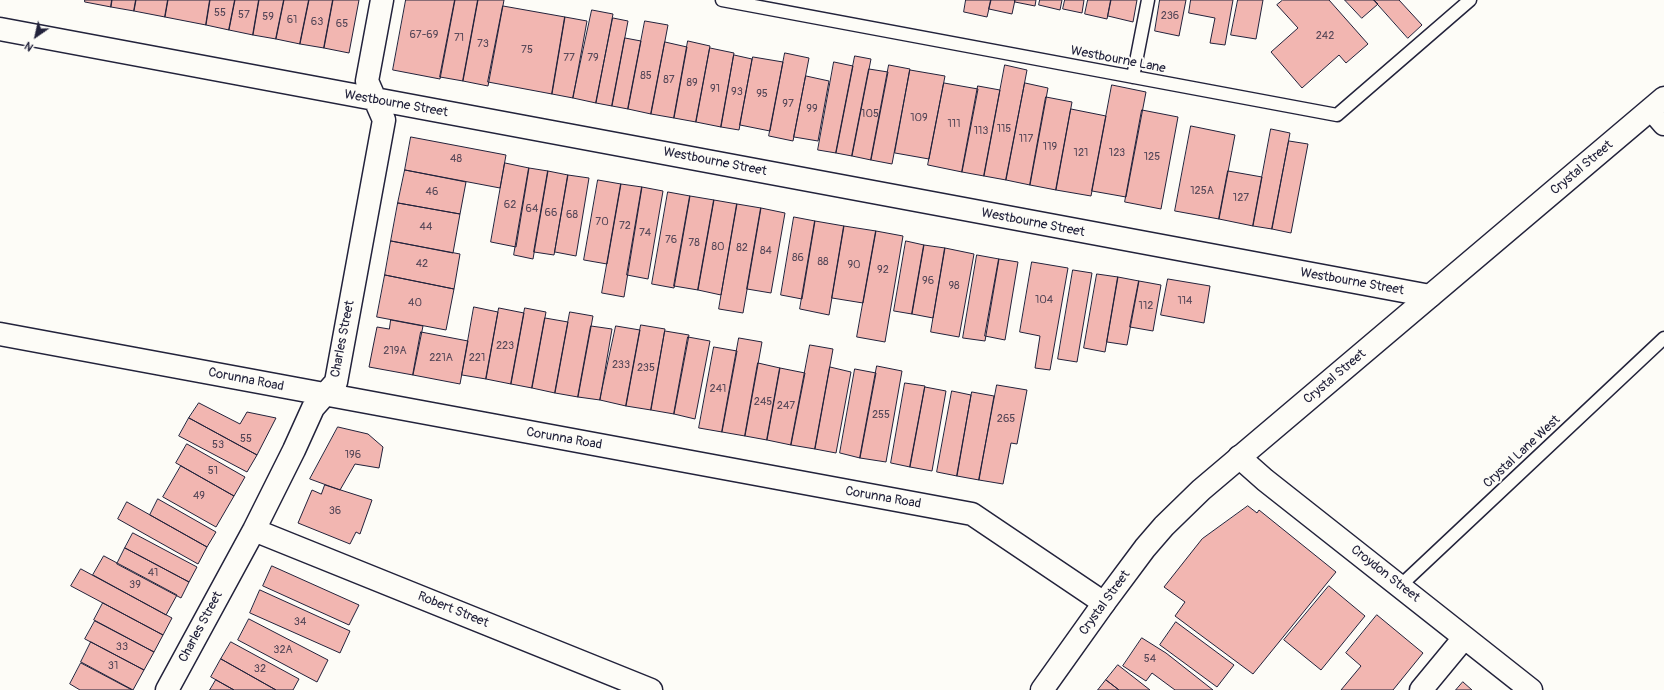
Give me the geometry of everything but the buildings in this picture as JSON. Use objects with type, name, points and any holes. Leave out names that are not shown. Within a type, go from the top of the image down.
[{"type":"street","name":"Charles Street","points":[[167,690],[254,530],[313,408],[336,382],[384,120],[367,81],[382,0]]},
{"type":"street","name":"Westbourne Street","points":[[0,29],[376,100],[605,141],[993,216],[1430,296]]},
{"type":"street","name":"Crystal Street","points":[[1042,690],[1128,570],[1164,526],[1202,490],[1430,296],[1660,110]]},
{"type":"street","name":"Corunna Road","points":[[0,334],[972,514],[1104,602]]},
{"type":"street","name":"Croydon Street","points":[[1239,457],[1265,480],[1532,690]]},
{"type":"street","name":"Robert Street","points":[[254,530],[651,690]]},
{"type":"street","points":[[1421,690],[1464,638]]},
{"type":"lane","name":"Westbourne Lane","points":[[722,0],[1336,115],[1470,0]]},
{"type":"lane","points":[[1133,77],[1148,0]]},
{"type":"lane","name":"Crystal Lane West","points":[[1400,586],[1664,338]]}]
